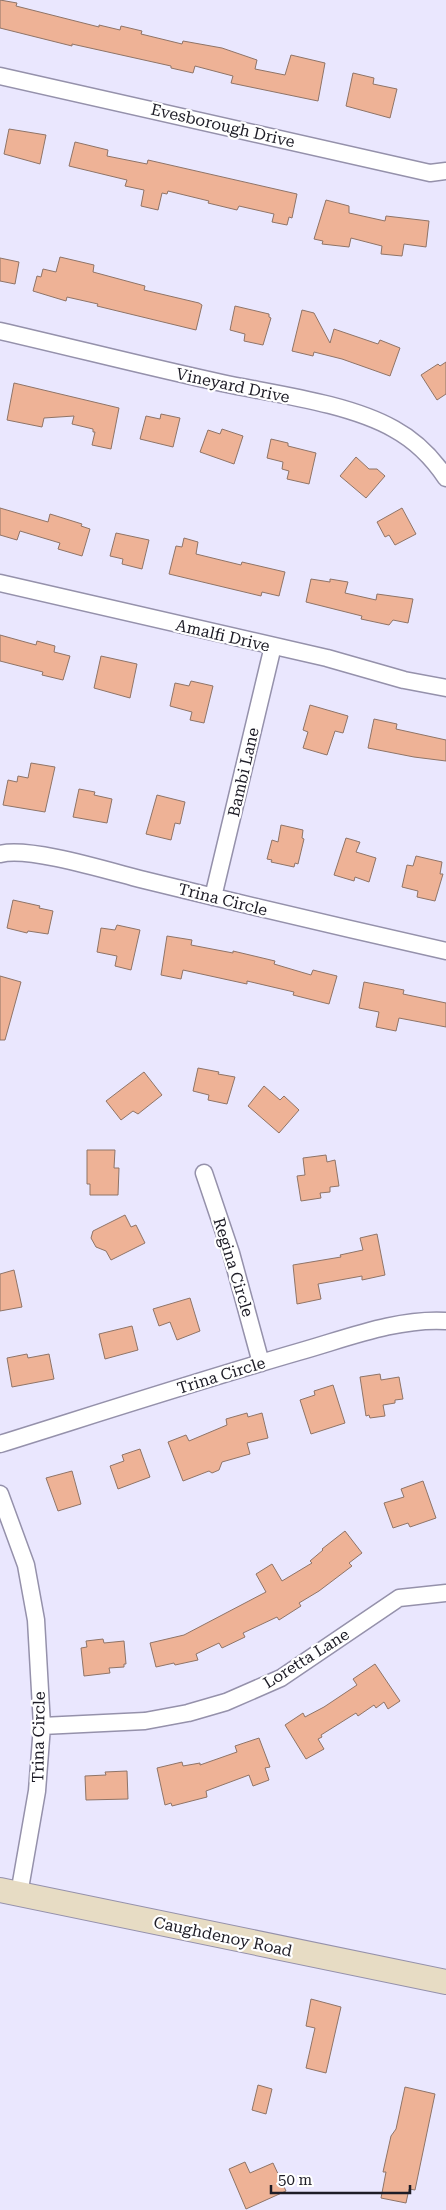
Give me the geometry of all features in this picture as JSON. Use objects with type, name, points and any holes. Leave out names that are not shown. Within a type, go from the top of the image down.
[{"type":"street","name":"Evesborough Drive","points":[[0,76],[430,173],[446,171]]},
{"type":"street","name":"Vineyard Drive","points":[[0,331],[217,382],[342,408],[393,428],[418,445],[440,456],[446,478]]},
{"type":"street","name":"Amalfi Drive","points":[[0,583],[326,658],[404,680],[445,683]]},
{"type":"street","name":"Bambi Lane","points":[[213,897],[273,646]]},
{"type":"street","name":"Trina Circle","points":[[0,854],[10,851],[62,860],[446,951]]},
{"type":"street","name":"Regina Circle","points":[[204,1173],[231,1253],[261,1363]]},
{"type":"street","name":"Trina Circle","points":[[0,1444],[381,1328],[434,1320],[446,1321]]},
{"type":"street","name":"Trina Circle","points":[[0,1494],[26,1565],[36,1620],[42,1726],[37,1791],[9,1892]]},
{"type":"street","name":"Loretta Lane","points":[[42,1726],[145,1721],[188,1713],[226,1702],[281,1678],[399,1598],[446,1593]]},
{"type":"street","name":"Caughdenoy Road","points":[[9,1892],[446,1982]]},
{"type":"building","points":[[0,0],[17,3],[16,6],[99,27],[99,25],[120,30],[121,26],[142,31],[141,34],[182,44],[183,41],[222,48],[257,60],[255,69],[285,75],[291,55],[325,63],[318,101],[231,83],[233,76],[195,66],[193,73],[171,68],[171,66],[72,44],[72,46],[0,28]]},
{"type":"building","points":[[353,73],[374,78],[373,84],[397,89],[390,118],[346,106]]},
{"type":"building","points":[[9,129],[46,135],[40,164],[4,154]]},
{"type":"building","points":[[75,142],[108,150],[107,156],[147,164],[148,160],[297,194],[292,218],[289,217],[287,225],[272,222],[274,214],[239,206],[237,210],[168,191],[167,194],[162,193],[158,210],[141,206],[144,190],[125,186],[127,180],[69,166]]},
{"type":"building","points":[[326,200],[349,206],[349,213],[385,221],[386,216],[429,221],[426,247],[404,244],[402,256],[381,254],[382,246],[351,238],[349,247],[322,244],[323,241],[314,239]]},
{"type":"building","points":[[60,257],[94,265],[93,272],[145,286],[144,290],[199,303],[202,305],[196,330],[97,306],[98,304],[67,297],[66,301],[33,291],[37,276],[41,277],[43,269],[56,272]]},
{"type":"building","points":[[0,258],[19,262],[15,284],[0,281]]},
{"type":"building","points":[[235,306],[269,314],[271,318],[263,345],[244,341],[245,334],[230,330]]},
{"type":"building","points":[[302,310],[314,313],[330,343],[334,329],[378,344],[380,340],[400,348],[390,376],[342,359],[314,352],[313,356],[292,351]]},
{"type":"building","points":[[446,362],[446,394],[437,400],[421,375],[438,364],[440,366]]},
{"type":"building","points":[[14,383],[119,408],[111,449],[92,445],[95,432],[93,432],[93,429],[72,424],[74,416],[44,418],[42,427],[7,420]]},
{"type":"building","points":[[161,414],[180,418],[173,447],[140,439],[146,416],[160,419]]},
{"type":"building","points":[[222,429],[243,436],[234,464],[200,452],[208,430],[220,434]]},
{"type":"building","points":[[271,439],[288,443],[288,446],[316,453],[309,484],[287,479],[289,471],[282,469],[283,462],[267,458]]},
{"type":"building","points":[[356,457],[369,469],[377,469],[385,476],[366,498],[340,476]]},
{"type":"building","points":[[0,508],[48,522],[50,514],[82,524],[81,526],[90,529],[82,556],[58,549],[60,543],[20,531],[17,540],[0,535]]},
{"type":"building","points":[[402,508],[416,534],[395,545],[389,535],[385,537],[377,522]]},
{"type":"building","points":[[116,533],[149,540],[142,569],[122,564],[123,559],[110,556]]},
{"type":"building","points":[[184,538],[198,542],[196,554],[241,565],[242,562],[285,572],[279,596],[262,592],[261,596],[169,574],[176,546],[182,547]]},
{"type":"building","points":[[311,579],[330,582],[330,579],[348,582],[345,593],[376,600],[377,594],[413,599],[408,623],[393,620],[389,625],[361,619],[362,616],[306,602]]},
{"type":"building","points":[[0,635],[36,645],[37,641],[55,646],[54,652],[70,656],[63,680],[42,675],[43,672],[0,661]]},
{"type":"building","points":[[101,656],[137,664],[130,698],[94,688]]},
{"type":"building","points":[[191,681],[213,686],[204,723],[190,720],[192,712],[170,706],[175,683],[189,686]]},
{"type":"building","points":[[310,705],[348,716],[343,733],[335,731],[327,755],[303,748],[308,732],[303,730]]},
{"type":"building","points":[[374,719],[397,724],[396,729],[446,740],[446,761],[368,748]]},
{"type":"building","points":[[31,763],[55,767],[45,812],[3,805],[8,780],[17,782],[18,776],[28,778]]},
{"type":"building","points":[[79,789],[95,792],[94,795],[112,799],[107,823],[73,817]]},
{"type":"building","points":[[157,795],[185,802],[180,824],[175,823],[171,840],[146,834]]},
{"type":"building","points":[[281,825],[303,830],[302,838],[304,839],[298,864],[295,863],[294,867],[271,862],[272,860],[267,859],[272,840],[278,842]]},
{"type":"building","points":[[346,838],[360,842],[356,852],[376,858],[369,882],[355,877],[354,881],[334,875]]},
{"type":"building","points":[[416,856],[442,862],[440,874],[443,874],[435,901],[417,897],[418,891],[402,887],[407,865],[413,866]]},
{"type":"building","points":[[13,900],[53,911],[48,934],[28,931],[27,933],[7,928]]},
{"type":"building","points":[[117,925],[140,930],[131,970],[115,966],[117,956],[97,952],[101,928],[115,930]]},
{"type":"building","points":[[167,936],[192,940],[191,945],[233,953],[233,951],[275,961],[274,964],[311,975],[313,970],[337,976],[329,1004],[293,995],[294,992],[247,981],[247,984],[183,970],[181,979],[161,975]]},
{"type":"building","points":[[0,976],[21,982],[5,1040],[0,1040]]},
{"type":"building","points":[[364,982],[404,990],[403,994],[446,1003],[446,1027],[399,1018],[396,1031],[376,1027],[379,1012],[359,1008]]},
{"type":"building","points":[[198,1068],[235,1077],[227,1104],[208,1100],[209,1095],[193,1091]]},
{"type":"building","points":[[144,1072],[162,1095],[138,1114],[133,1111],[121,1120],[106,1101]]},
{"type":"building","points":[[264,1086],[280,1100],[284,1096],[299,1110],[279,1133],[248,1106]]},
{"type":"building","points":[[87,1150],[115,1150],[114,1168],[119,1168],[118,1195],[90,1195],[90,1184],[87,1184]]},
{"type":"building","points":[[326,1155],[327,1162],[335,1160],[339,1186],[330,1187],[330,1192],[320,1193],[321,1198],[301,1201],[297,1176],[305,1175],[303,1158]]},
{"type":"building","points":[[125,1215],[131,1227],[136,1225],[145,1243],[111,1260],[106,1251],[96,1247],[91,1238],[93,1231]]},
{"type":"building","points":[[377,1234],[385,1275],[362,1280],[362,1276],[318,1284],[321,1299],[297,1304],[293,1265],[341,1257],[340,1255],[363,1250],[360,1238]]},
{"type":"building","points":[[14,1270],[22,1307],[0,1311],[0,1274]]},
{"type":"building","points":[[190,1298],[200,1331],[177,1340],[170,1322],[159,1326],[153,1309]]},
{"type":"building","points":[[132,1326],[138,1350],[105,1359],[99,1334]]},
{"type":"building","points":[[27,1354],[28,1358],[49,1354],[54,1379],[12,1387],[7,1358]]},
{"type":"building","points":[[380,1374],[381,1380],[399,1377],[403,1399],[395,1400],[395,1403],[383,1405],[385,1416],[370,1418],[369,1415],[366,1416],[360,1377]]},
{"type":"building","points":[[333,1385],[345,1423],[311,1434],[300,1400],[315,1395],[314,1391]]},
{"type":"building","points":[[247,1413],[248,1417],[262,1413],[268,1438],[247,1443],[250,1454],[222,1462],[219,1470],[212,1473],[209,1471],[183,1481],[168,1442],[186,1435],[189,1441],[227,1425],[226,1419]]},
{"type":"building","points":[[140,1449],[150,1477],[118,1489],[110,1466],[124,1461],[122,1455]]},
{"type":"building","points":[[72,1471],[81,1504],[58,1511],[46,1478]]},
{"type":"building","points":[[423,1481],[436,1518],[410,1527],[408,1523],[393,1528],[384,1503],[404,1497],[401,1489]]},
{"type":"building","points":[[345,1531],[362,1553],[349,1563],[352,1566],[319,1591],[299,1603],[301,1606],[279,1620],[277,1617],[243,1633],[245,1637],[222,1648],[219,1643],[196,1654],[198,1660],[156,1667],[150,1643],[184,1635],[266,1592],[256,1574],[272,1564],[282,1581],[312,1563],[310,1561],[322,1549]]},
{"type":"building","points":[[103,1639],[104,1643],[124,1641],[126,1664],[124,1664],[124,1667],[109,1668],[110,1673],[84,1676],[81,1648],[87,1647],[86,1641]]},
{"type":"building","points":[[375,1664],[400,1701],[388,1709],[384,1702],[376,1708],[374,1705],[358,1716],[356,1713],[321,1735],[322,1737],[318,1739],[324,1749],[306,1759],[285,1725],[303,1713],[305,1717],[324,1707],[357,1685],[353,1679]]},
{"type":"building","points":[[259,1738],[270,1767],[265,1768],[269,1780],[253,1786],[249,1775],[206,1791],[207,1797],[172,1806],[171,1803],[165,1805],[157,1768],[182,1762],[183,1766],[200,1763],[200,1765],[237,1752],[235,1746]]},
{"type":"building","points":[[127,1771],[128,1799],[86,1800],[85,1776],[106,1775],[105,1772]]},
{"type":"building","points":[[311,1999],[341,2007],[326,2073],[306,2068],[315,2028],[306,2026]]},
{"type":"building","points":[[258,2085],[272,2089],[266,2114],[252,2110]]},
{"type":"building","points":[[405,2087],[435,2094],[415,2190],[409,2189],[406,2203],[381,2198],[386,2172],[383,2172],[391,2136],[396,2129]]},
{"type":"building","points":[[245,2162],[250,2173],[273,2163],[286,2191],[246,2209],[229,2169]]}]
